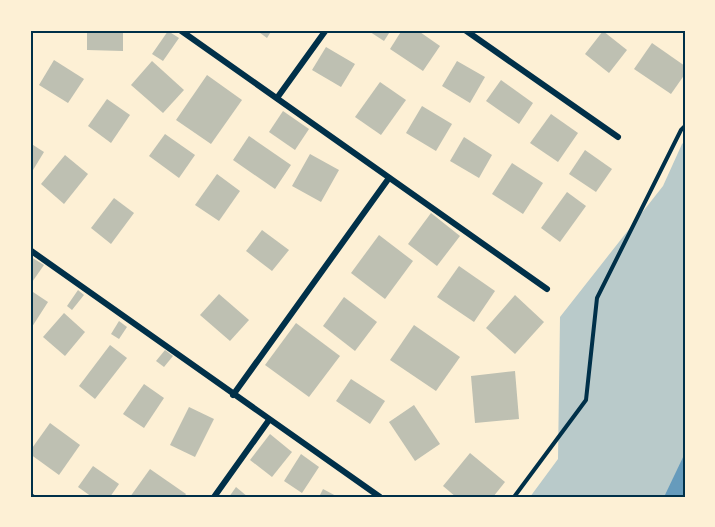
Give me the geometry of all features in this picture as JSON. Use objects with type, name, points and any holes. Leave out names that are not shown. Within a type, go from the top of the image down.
[{"type":"street","points":[[180,30],[547,289]]},
{"type":"street","points":[[277,98],[326,30]]},
{"type":"street","points":[[465,30],[618,137]]},
{"type":"street","points":[[233,394],[389,178]]},
{"type":"street","points":[[30,250],[380,497]]},
{"type":"street","points":[[214,497],[269,420]]},
{"type":"path","points":[[514,497],[586,400],[597,298],[685,126]]},
{"type":"shaded area","points":[[685,141],[685,497],[530,497],[558,459],[560,317],[663,186]]},
{"type":"water","points":[[685,453],[685,497],[664,497]]},
{"type":"building","points":[[87,30],[123,30],[123,51],[87,50]]},
{"type":"building","points":[[256,30],[272,30],[267,38]]},
{"type":"building","points":[[367,30],[391,30],[384,41]]},
{"type":"building","points":[[402,30],[417,30],[440,46],[423,71],[390,49]]},
{"type":"building","points":[[168,31],[179,38],[163,61],[152,54]]},
{"type":"building","points":[[603,31],[627,50],[609,73],[585,54]]},
{"type":"building","points":[[652,43],[685,66],[685,74],[671,94],[634,69]]},
{"type":"building","points":[[326,47],[355,64],[341,87],[312,70]]},
{"type":"building","points":[[54,60],[84,79],[68,103],[39,85]]},
{"type":"building","points":[[152,61],[184,90],[163,113],[131,85]]},
{"type":"building","points":[[457,61],[485,77],[470,103],[442,86]]},
{"type":"building","points":[[207,75],[242,100],[211,144],[176,120]]},
{"type":"building","points":[[501,80],[533,103],[519,124],[486,101]]},
{"type":"building","points":[[380,82],[406,100],[381,135],[355,117]]},
{"type":"building","points":[[107,99],[130,115],[111,143],[88,126]]},
{"type":"building","points":[[422,106],[452,124],[436,151],[406,133]]},
{"type":"building","points":[[283,111],[309,129],[295,150],[269,132]]},
{"type":"building","points":[[551,114],[578,133],[558,162],[530,143]]},
{"type":"building","points":[[165,134],[195,155],[179,178],[149,156]]},
{"type":"building","points":[[249,136],[291,165],[275,189],[233,160]]},
{"type":"building","points":[[464,137],[492,155],[479,178],[450,161]]},
{"type":"building","points":[[30,143],[44,152],[30,175]]},
{"type":"building","points":[[585,150],[612,169],[596,192],[569,174]]},
{"type":"building","points":[[310,154],[339,170],[321,202],[292,186]]},
{"type":"building","points":[[65,155],[88,174],[64,204],[41,184]]},
{"type":"building","points":[[512,163],[543,183],[523,214],[492,194]]},
{"type":"building","points":[[217,174],[240,191],[219,221],[195,205]]},
{"type":"building","points":[[567,192],[586,206],[560,242],[541,228]]},
{"type":"building","points":[[114,198],[134,213],[111,244],[91,228]]},
{"type":"building","points":[[431,213],[460,236],[437,266],[408,244]]},
{"type":"building","points":[[262,230],[289,250],[272,271],[246,251]]},
{"type":"building","points":[[379,235],[413,261],[385,299],[351,273]]},
{"type":"building","points":[[31,257],[44,265],[30,285],[30,259]]},
{"type":"building","points":[[459,266],[495,291],[474,322],[437,297]]},
{"type":"building","points":[[30,290],[48,302],[30,330]]},
{"type":"building","points":[[78,290],[84,295],[72,310],[67,306]]},
{"type":"building","points":[[219,294],[249,320],[230,341],[200,315]]},
{"type":"building","points":[[515,295],[544,322],[515,354],[486,328]]},
{"type":"building","points":[[344,297],[377,322],[355,351],[323,326]]},
{"type":"building","points":[[64,313],[85,332],[65,356],[43,337]]},
{"type":"building","points":[[119,321],[127,327],[119,339],[111,334]]},
{"type":"building","points":[[296,323],[340,356],[309,397],[265,365]]},
{"type":"building","points":[[414,325],[460,357],[436,391],[390,360]]},
{"type":"building","points":[[110,345],[127,358],[95,399],[79,386]]},
{"type":"building","points":[[165,350],[173,356],[164,367],[156,361]]},
{"type":"building","points":[[515,371],[519,419],[475,423],[471,376]]},
{"type":"building","points":[[351,379],[385,401],[370,424],[336,401]]},
{"type":"building","points":[[144,384],[164,398],[144,428],[123,414]]},
{"type":"building","points":[[414,405],[440,444],[415,461],[389,422]]},
{"type":"building","points":[[189,407],[214,419],[195,457],[170,445]]},
{"type":"building","points":[[50,423],[80,445],[59,475],[30,454]]},
{"type":"building","points":[[270,434],[292,452],[272,477],[250,460]]},
{"type":"building","points":[[470,453],[505,482],[493,497],[456,497],[443,486]]},
{"type":"building","points":[[301,454],[319,467],[302,493],[284,481]]},
{"type":"building","points":[[93,466],[119,484],[110,497],[92,497],[78,487]]},
{"type":"building","points":[[150,469],[186,494],[184,497],[130,497]]},
{"type":"building","points":[[236,487],[248,497],[229,497]]},
{"type":"building","points":[[323,489],[338,497],[319,497]]}]
